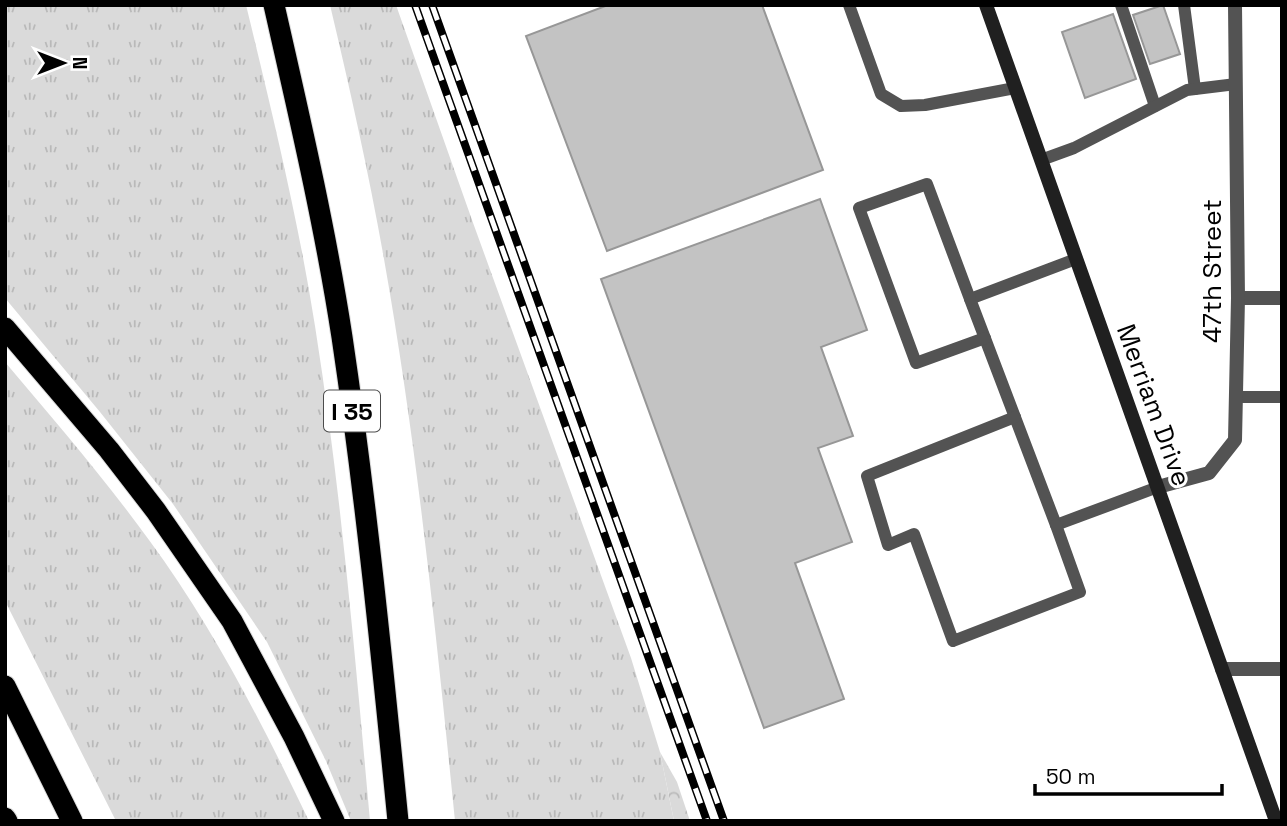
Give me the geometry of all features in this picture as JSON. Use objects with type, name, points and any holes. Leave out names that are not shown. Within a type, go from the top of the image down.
[{"type":"highway","name":"I 35","points":[[274,5],[307,152],[342,335],[369,542],[398,821]]},
{"type":"highway","points":[[5,328],[109,450],[163,520],[232,621],[294,737],[334,821]]},
{"type":"highway","points":[[5,686],[72,821]]},
{"type":"main road","name":"Merriam Drive","points":[[986,5],[1276,821]]},
{"type":"street","name":"47th Street","points":[[1158,487],[1209,473],[1236,440],[1238,298],[1235,5]]},
{"type":"street","points":[[1238,298],[1282,298]]},
{"type":"street","points":[[1222,668],[1282,668]]},
{"type":"lane","points":[[849,5],[881,94],[901,106],[925,105],[1015,88]]},
{"type":"lane","points":[[1121,5],[1155,106]]},
{"type":"lane","points":[[1184,5],[1195,89]]},
{"type":"lane","points":[[1041,160],[1074,148],[1187,90],[1236,84]]},
{"type":"lane","points":[[985,338],[916,363],[859,208],[927,184],[1056,525],[1080,592],[953,641],[914,534],[888,545],[867,476],[1015,418]]},
{"type":"lane","points":[[970,299],[1076,259]]},
{"type":"lane","points":[[1236,397],[1282,397]]},
{"type":"lane","points":[[1056,525],[1158,487]]},
{"type":"green space","points":[[5,5],[246,5],[293,205],[315,326],[340,511],[370,821],[351,821],[326,761],[267,642],[173,504],[5,298]]},
{"type":"green space","points":[[330,5],[396,5],[631,658],[660,752],[674,821],[455,821],[425,539],[396,329],[366,163]]},
{"type":"green space","points":[[5,362],[114,494],[172,573],[235,676],[309,821],[116,821],[5,601]]},
{"type":"green space","points":[[660,752],[677,782],[690,821],[674,821]]},
{"type":"building","points":[[608,5],[762,5],[823,170],[607,251],[526,36]]},
{"type":"building","points":[[1163,5],[1180,54],[1150,64],[1133,15]]},
{"type":"building","points":[[1113,14],[1136,79],[1085,98],[1062,32]]},
{"type":"building","points":[[820,199],[867,330],[821,347],[853,436],[818,448],[852,542],[795,563],[844,699],[764,728],[601,279]]},
{"type":"railway","points":[[415,5],[707,821]]},
{"type":"railway","points":[[432,5],[724,821]]}]
